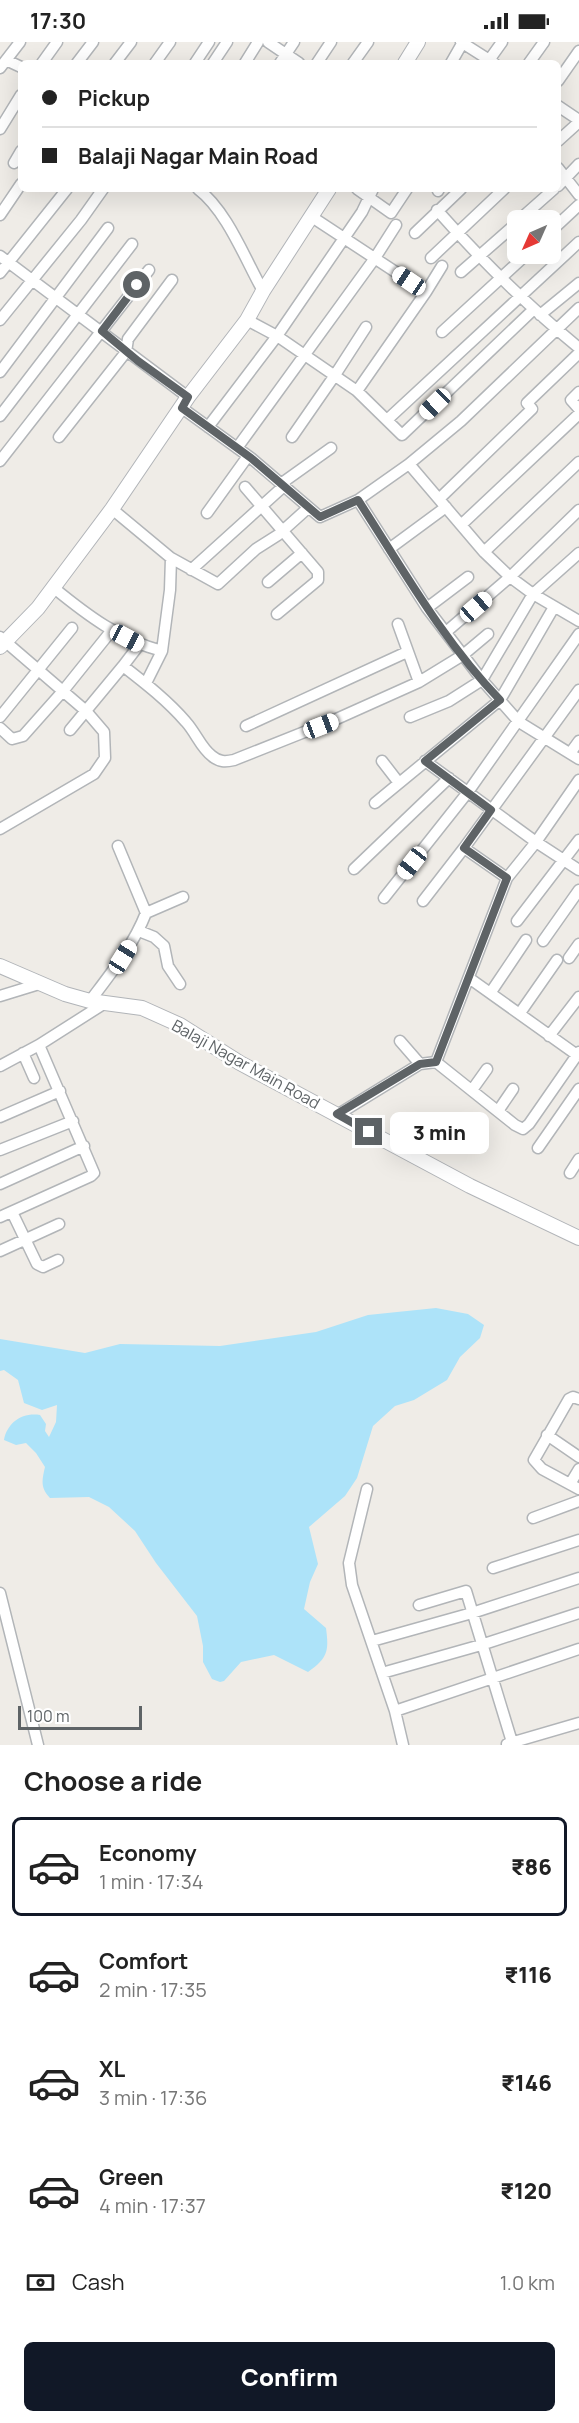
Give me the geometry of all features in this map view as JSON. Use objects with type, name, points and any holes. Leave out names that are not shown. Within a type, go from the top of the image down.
[{"type":"street","points":[[18,66],[3,64],[20,42]]},
{"type":"street","points":[[44,60],[57,42]]},
{"type":"street","points":[[79,60],[93,42]]},
{"type":"street","points":[[117,60],[131,42]]},
{"type":"street","points":[[157,60],[170,42]]},
{"type":"street","points":[[197,60],[209,42]]},
{"type":"street","points":[[215,60],[226,42]]},
{"type":"street","points":[[247,60],[258,42]]},
{"type":"street","points":[[268,42],[283,58],[294,42]]},
{"type":"street","points":[[319,60],[331,42]]},
{"type":"street","points":[[355,60],[368,42]]},
{"type":"street","points":[[407,60],[418,42]]},
{"type":"street","points":[[453,60],[462,42],[487,60]]},
{"type":"street","points":[[491,60],[502,42]]},
{"type":"street","points":[[531,60],[544,42]]},
{"type":"street","points":[[561,77],[579,51]]},
{"type":"street","points":[[0,129],[18,100]]},
{"type":"street","points":[[561,108],[578,117],[561,137]]},
{"type":"street","points":[[14,164],[18,157]]},
{"type":"street","points":[[579,164],[562,182],[579,195]]},
{"type":"street","points":[[0,215],[18,188]]},
{"type":"street","points":[[0,273],[4,260],[64,192]]},
{"type":"street","points":[[0,320],[101,192]]},
{"type":"street","points":[[202,192],[210,198],[221,215],[263,291]]},
{"type":"street","points":[[0,829],[94,774],[105,758],[104,732],[86,711],[2,642],[38,608],[112,509],[185,403],[247,320],[263,291],[327,192]]},
{"type":"street","points":[[208,427],[277,336],[362,212],[371,193],[392,213],[405,192]]},
{"type":"street","points":[[415,233],[458,192]]},
{"type":"street","points":[[431,258],[501,192]]},
{"type":"street","points":[[530,210],[551,192]]},
{"type":"street","points":[[561,222],[579,205]]},
{"type":"street","points":[[437,210],[479,257],[519,296],[579,348]]},
{"type":"street","points":[[312,217],[426,292]]},
{"type":"street","points":[[237,448],[375,258],[396,225]]},
{"type":"street","points":[[0,372],[108,228]]},
{"type":"street","points":[[461,272],[507,231]]},
{"type":"street","points":[[388,419],[579,242]]},
{"type":"street","points":[[0,416],[132,244]]},
{"type":"street","points":[[4,260],[102,331],[185,403],[208,427],[284,484],[320,517],[358,500],[409,465],[461,421],[579,308]]},
{"type":"street","points":[[442,332],[516,264]]},
{"type":"street","points":[[357,391],[442,266]]},
{"type":"street","points":[[0,461],[148,270]]},
{"type":"street","points":[[59,437],[126,352],[128,339],[172,280]]},
{"type":"street","points":[[247,320],[305,354],[357,391],[402,435],[537,312],[579,283]]},
{"type":"street","points":[[291,437],[366,327]]},
{"type":"street","points":[[389,549],[442,503],[532,409],[527,403],[579,353]]},
{"type":"street","points":[[579,392],[571,400],[579,409]]},
{"type":"street","points":[[461,525],[579,414]]},
{"type":"street","points":[[191,570],[262,507],[284,484],[331,448]]},
{"type":"street","points":[[207,513],[248,456]]},
{"type":"street","points":[[484,552],[579,462]]},
{"type":"street","points":[[409,465],[484,552],[510,577],[533,594],[579,621]]},
{"type":"street","points":[[245,487],[318,572],[318,580],[277,614]]},
{"type":"street","points":[[358,500],[427,608],[482,680],[519,722],[575,755],[579,741]]},
{"type":"street","points":[[112,509],[171,558],[218,584],[256,549],[283,531],[308,508]]},
{"type":"street","points":[[446,632],[510,577],[579,510]]},
{"type":"street","points":[[268,582],[302,553]]},
{"type":"street","points":[[410,717],[449,701],[482,680],[533,594],[579,553]]},
{"type":"street","points":[[146,683],[162,651],[170,590],[171,558]]},
{"type":"street","points":[[427,608],[468,578]]},
{"type":"street","points":[[54,588],[83,612],[112,630],[140,645],[162,651]]},
{"type":"street","points":[[375,803],[500,700],[554,607]]},
{"type":"street","points":[[398,624],[419,682]]},
{"type":"street","points":[[0,717],[72,627]]},
{"type":"street","points":[[0,728],[12,739],[19,738],[63,691],[112,630]]},
{"type":"street","points":[[123,666],[146,683],[186,722],[206,751],[214,758],[224,762],[332,721],[419,682],[463,655],[488,634]]},
{"type":"street","points":[[384,898],[468,792],[579,634]]},
{"type":"street","points":[[70,730],[140,645]]},
{"type":"street","points":[[246,726],[407,652]]},
{"type":"street","points":[[423,901],[579,690]]},
{"type":"street","points":[[382,760],[399,783]]},
{"type":"street","points":[[425,761],[536,842],[579,870]]},
{"type":"street","points":[[354,869],[449,778]]},
{"type":"street","points":[[436,1062],[507,878],[536,842],[579,780]]},
{"type":"street","points":[[517,921],[562,859],[579,840]]},
{"type":"street","points":[[90,1001],[139,931],[146,913],[118,846]]},
{"type":"street","points":[[464,848],[507,878]]},
{"type":"street","points":[[543,941],[579,890]]},
{"type":"street","points":[[146,913],[183,897]]},
{"type":"street","points":[[139,931],[164,946],[168,966],[180,984]]},
{"type":"street","points":[[491,992],[526,940]]},
{"type":"street","points":[[569,958],[579,944]]},
{"type":"street","points":[[520,1013],[557,960]]},
{"type":"street","name":"Balaji Nagar Main Road","points":[[0,966],[39,984],[90,1001],[142,1008],[180,1025],[240,1063],[470,1186],[579,1238]]},
{"type":"street","points":[[337,1114],[420,1064],[436,1062],[515,1125],[524,1129],[530,1124],[578,1054],[549,1036],[469,978]]},
{"type":"street","points":[[0,996],[39,984]]},
{"type":"street","points":[[549,1036],[579,997]]},
{"type":"street","points":[[0,1066],[39,1045],[105,1003]]},
{"type":"street","points":[[400,1041],[420,1064]]},
{"type":"street","points":[[0,1217],[91,1176],[93,1169],[39,1045]]},
{"type":"street","points":[[23,1053],[34,1078]]},
{"type":"street","points":[[472,1090],[487,1069]]},
{"type":"street","points":[[498,1111],[513,1089]]},
{"type":"street","points":[[538,1148],[579,1089]]},
{"type":"street","points":[[0,1117],[60,1090]]},
{"type":"street","points":[[0,1150],[73,1121]]},
{"type":"street","points":[[0,1184],[84,1146]]},
{"type":"street","points":[[570,1173],[579,1159]]},
{"type":"street","points":[[12,1212],[40,1267],[58,1260]]},
{"type":"street","points":[[0,1251],[59,1224]]},
{"type":"street","points":[[579,1399],[573,1397],[569,1399],[534,1460],[542,1469],[575,1487],[579,1469]]},
{"type":"street","points":[[547,1435],[579,1456]]},
{"type":"street","points":[[367,1489],[349,1563],[352,1585],[395,1711],[403,1745]]},
{"type":"street","points":[[533,1518],[579,1501]]},
{"type":"street","points":[[493,1568],[579,1540]]},
{"type":"street","points":[[372,1641],[472,1613],[579,1578]]},
{"type":"street","points":[[419,1605],[466,1591],[508,1744],[579,1723]]},
{"type":"street","points":[[0,1593],[38,1745]]},
{"type":"street","points":[[382,1673],[481,1645],[579,1613]]},
{"type":"street","points":[[395,1711],[579,1649],[579,1654]]},
{"type":"water","points":[[436,1308],[468,1314],[484,1325],[480,1338],[460,1357],[447,1380],[414,1400],[395,1406],[373,1426],[357,1478],[345,1496],[309,1527],[318,1564],[310,1582],[304,1609],[326,1628],[327,1648],[320,1662],[308,1672],[274,1655],[241,1662],[224,1681],[212,1679],[203,1662],[203,1646],[197,1616],[156,1563],[135,1531],[109,1507],[89,1497],[50,1498],[43,1484],[45,1467],[36,1453],[26,1443],[16,1445],[4,1440],[8,1428],[16,1420],[27,1415],[40,1415],[46,1424],[45,1431],[49,1437],[56,1422],[57,1405],[42,1410],[24,1403],[18,1380],[4,1370],[0,1371],[0,1339],[85,1353],[120,1344],[220,1346],[316,1332],[368,1315]]},
{"type":"route","points":[[137,285],[102,331],[138,361],[188,397],[182,408],[251,458],[320,517],[358,500],[427,608],[500,700],[425,761],[491,810],[464,848],[507,878],[436,1062],[420,1064],[337,1114],[369,1132]]}]
